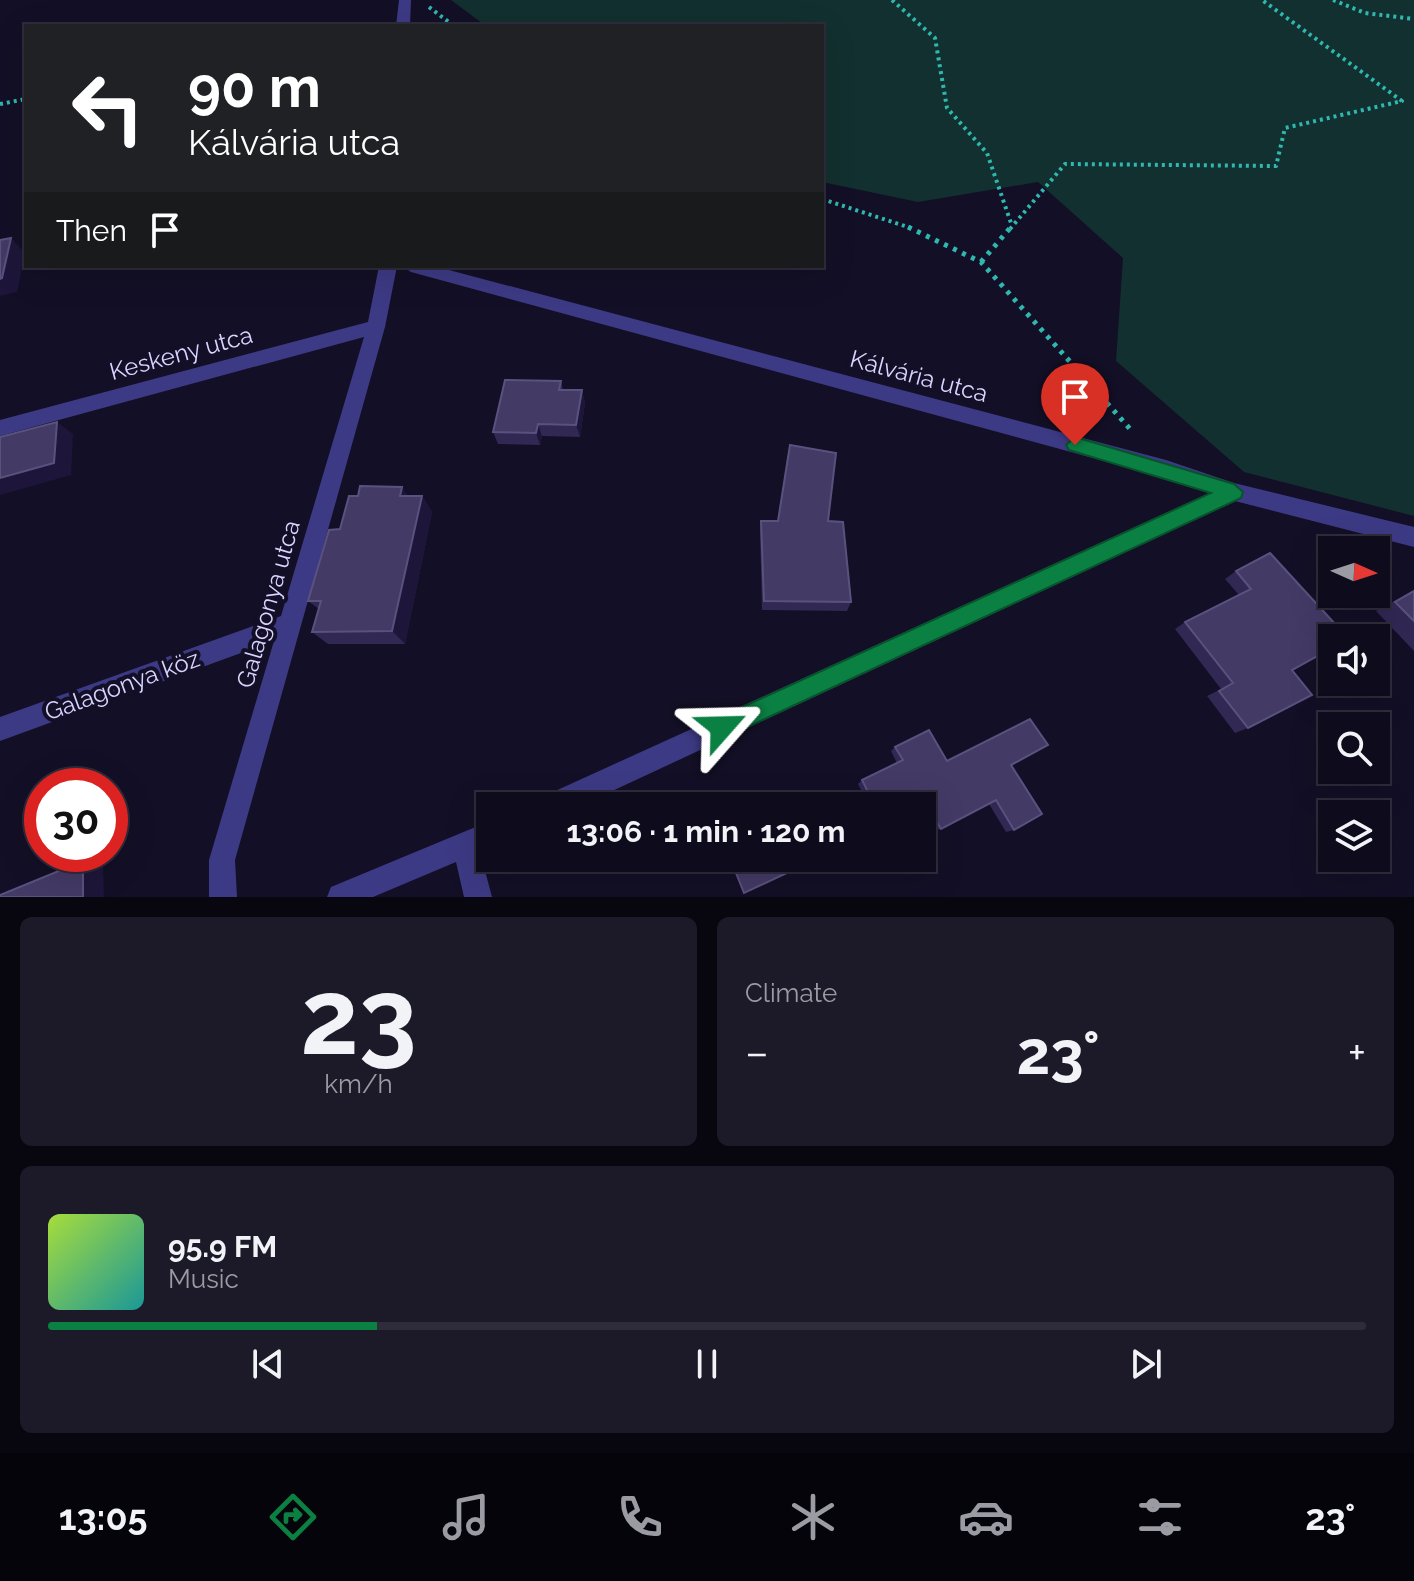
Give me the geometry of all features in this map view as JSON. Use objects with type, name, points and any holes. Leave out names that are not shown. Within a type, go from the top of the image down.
[{"type":"street","points":[[403,24],[405,0]]},
{"type":"street","name":"Galagonya utca","points":[[223,897],[222,860],[376,327],[388,268]]},
{"type":"street","name":"Kálvária utca","points":[[418,268],[1166,469],[1234,492],[1414,537]]},
{"type":"street","name":"Keskeny utca","points":[[0,428],[376,327]]},
{"type":"street","points":[[581,792],[1234,492]]},
{"type":"street","name":"Galagonya köz","points":[[0,729],[290,624]]},
{"type":"street","points":[[341,897],[476,841]]},
{"type":"street","points":[[478,872],[478,897]]},
{"type":"path","points":[[420,0],[451,24]]},
{"type":"path","points":[[892,0],[935,38],[947,108],[987,153],[1012,226]]},
{"type":"path","points":[[981,262],[1065,164],[1276,166],[1285,128],[1402,101],[1262,0]]},
{"type":"path","points":[[1333,0],[1365,13],[1414,19]]},
{"type":"path","points":[[0,104],[24,99]]},
{"type":"path","points":[[824,200],[925,232],[981,262],[1166,469]]},
{"type":"green space","points":[[451,0],[1414,0],[1414,516],[1244,472],[1116,361],[1123,258],[1038,182],[918,202],[824,182],[824,24],[483,24]]},
{"type":"building","points":[[11,238],[2,278],[0,279],[0,240]]},
{"type":"building","points":[[505,380],[561,381],[559,390],[582,390],[576,425],[538,424],[536,433],[493,432]]},
{"type":"building","points":[[57,422],[54,463],[0,478],[0,437]]},
{"type":"building","points":[[790,445],[836,453],[828,521],[843,522],[851,602],[764,601],[761,521],[778,521]]},
{"type":"building","points":[[360,486],[402,487],[400,496],[422,496],[392,631],[312,632],[321,601],[308,601],[329,530],[340,529],[349,496],[358,496]]},
{"type":"building","points":[[1270,553],[1335,624],[1318,624],[1318,656],[1292,670],[1312,695],[1248,728],[1219,691],[1233,683],[1185,622],[1251,589],[1236,571]]},
{"type":"building","points":[[1414,591],[1414,621],[1395,602]]},
{"type":"building","points":[[1030,719],[1048,745],[1011,765],[1042,814],[1014,830],[996,800],[941,829],[936,821],[936,792],[868,792],[862,780],[903,760],[895,747],[929,730],[947,761]]},
{"type":"building","points":[[56,872],[83,872],[83,897],[0,895]]},
{"type":"building","points":[[736,872],[789,872],[744,893]]},
{"type":"route","points":[[722,727],[1234,492],[1166,469],[1075,445]]}]
